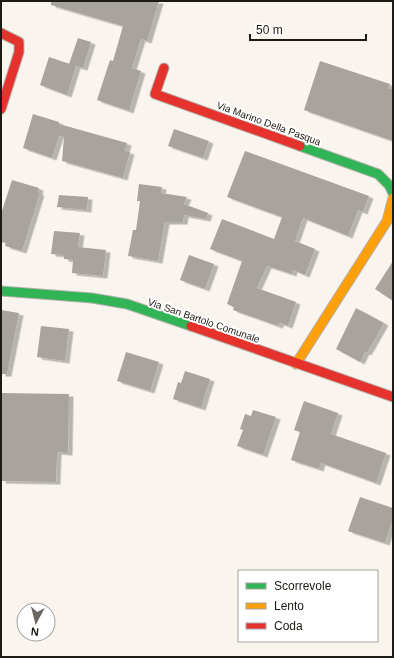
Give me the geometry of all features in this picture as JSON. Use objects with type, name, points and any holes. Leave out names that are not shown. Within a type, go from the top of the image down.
[{"type":"street","points":[[1,33],[19,42],[19,52],[1,109]]},
{"type":"street","name":"Via Marino Della Pasqua","points":[[164,68],[155,94],[378,174],[389,185],[393,193]]},
{"type":"street","points":[[296,364],[387,221],[393,198]]},
{"type":"street","name":"Via San Bartolo Comunale","points":[[1,291],[92,298],[127,304],[393,397]]},
{"type":"building","points":[[51,1],[159,1],[147,41],[141,39],[132,68],[141,71],[129,111],[97,100],[110,60],[113,61],[123,26],[51,5]]},
{"type":"building","points":[[78,38],[91,42],[83,68],[69,64]]},
{"type":"building","points":[[49,57],[76,66],[67,95],[40,85]]},
{"type":"building","points":[[320,61],[390,84],[388,89],[393,89],[393,141],[304,110]]},
{"type":"building","points":[[33,114],[59,122],[59,124],[127,143],[125,151],[130,152],[123,178],[62,161],[64,137],[59,136],[52,158],[23,148]]},
{"type":"building","points":[[174,129],[209,141],[203,158],[168,146]]},
{"type":"building","points":[[245,151],[369,196],[363,212],[358,210],[348,236],[303,218],[295,241],[315,249],[305,275],[293,270],[292,274],[267,266],[257,288],[296,302],[288,326],[280,323],[278,326],[233,310],[234,307],[227,304],[242,261],[210,249],[222,219],[274,239],[282,217],[227,197]]},
{"type":"building","points":[[12,180],[39,188],[38,193],[40,193],[22,251],[5,246],[6,243],[1,242],[1,214]]},
{"type":"building","points":[[139,184],[162,187],[161,193],[187,197],[184,204],[208,213],[206,219],[184,215],[183,222],[165,222],[158,261],[128,256],[133,230],[136,230],[140,201],[137,201]]},
{"type":"building","points":[[59,195],[88,197],[87,210],[57,207]]},
{"type":"building","points":[[54,231],[80,233],[78,247],[106,250],[103,276],[72,273],[73,260],[64,259],[64,255],[51,254]]},
{"type":"building","points":[[189,255],[214,264],[205,289],[180,280]]},
{"type":"building","points":[[393,261],[393,301],[375,289]]},
{"type":"building","points":[[356,308],[384,323],[367,353],[365,352],[360,362],[336,349]]},
{"type":"building","points":[[1,310],[19,313],[7,374],[1,374]]},
{"type":"building","points":[[41,326],[69,329],[65,361],[37,357]]},
{"type":"building","points":[[126,352],[159,362],[150,391],[117,381]]},
{"type":"building","points":[[185,371],[210,379],[201,408],[173,399],[178,382],[181,383]]},
{"type":"building","points":[[1,393],[69,394],[68,453],[57,452],[56,482],[1,481]]},
{"type":"building","points":[[304,401],[338,413],[331,434],[386,453],[376,483],[321,463],[319,469],[291,460],[300,432],[294,430]]},
{"type":"building","points":[[253,410],[276,417],[263,455],[237,446],[243,430],[240,429],[245,414],[251,416]]},
{"type":"building","points":[[360,497],[393,508],[393,518],[385,543],[348,531]]},
{"type":"traffic: fast","points":[[300,146],[378,174],[389,185],[393,193]]},
{"type":"traffic: fast","points":[[1,291],[92,298],[127,304],[191,326]]},
{"type":"traffic: slow","points":[[296,364],[387,221],[393,198]]},
{"type":"traffic: jam","points":[[1,33],[19,42],[19,52],[1,109]]},
{"type":"traffic: jam","points":[[164,68],[155,94],[300,146]]},
{"type":"traffic: jam","points":[[191,326],[393,397]]}]
